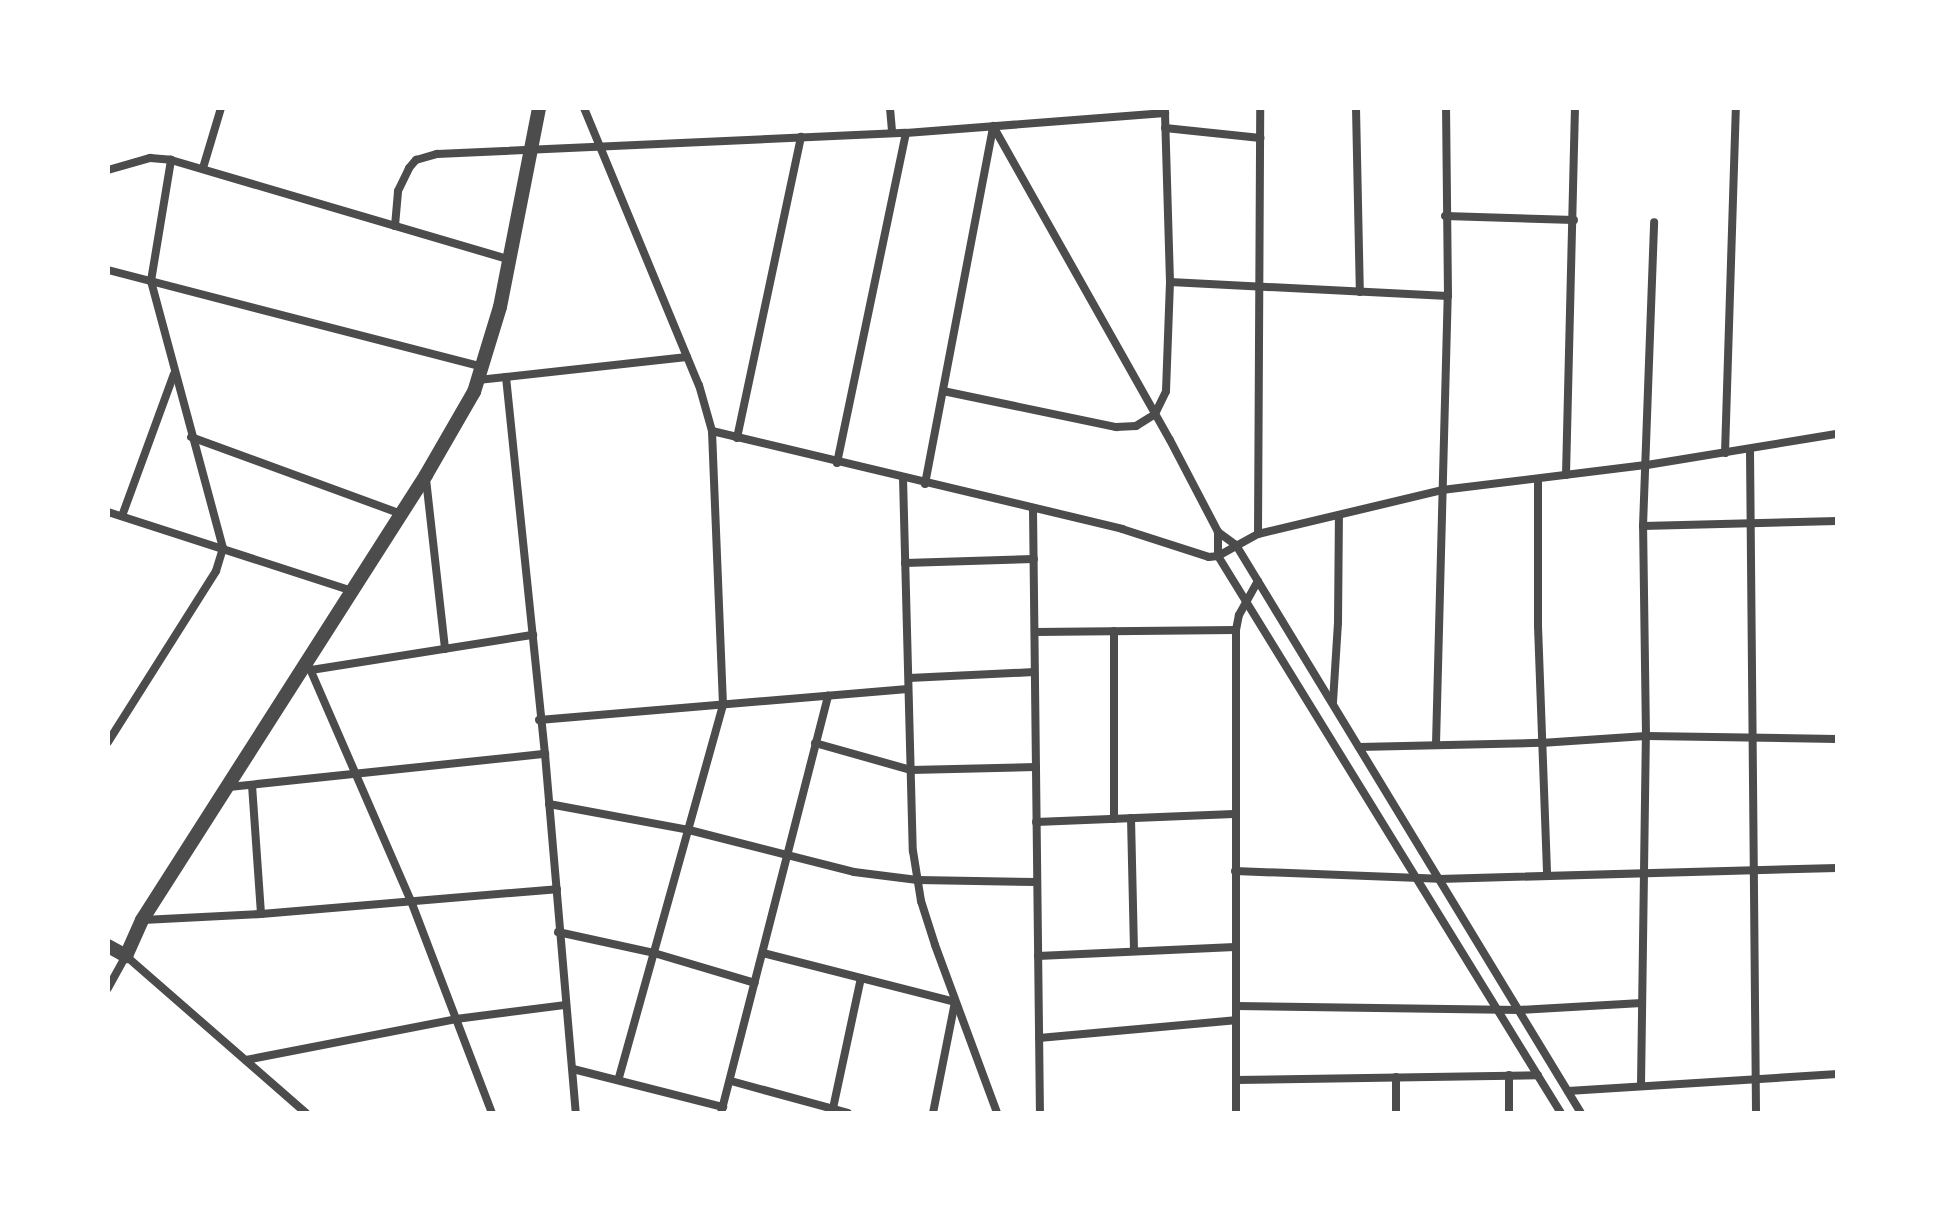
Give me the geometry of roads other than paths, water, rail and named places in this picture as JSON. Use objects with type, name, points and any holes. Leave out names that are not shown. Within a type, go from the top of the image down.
[{"type":"street","points":[[203,168],[221,108]]},
{"type":"street","points":[[584,108],[687,357],[712,431],[723,705],[618,1080]]},
{"type":"street","points":[[890,108],[892,133]]},
{"type":"street","points":[[1258,534],[1260,108]]},
{"type":"street","points":[[1356,108],[1360,292]]},
{"type":"street","points":[[1436,744],[1448,296],[1446,108]]},
{"type":"street","points":[[1566,475],[1575,108]]},
{"type":"street","points":[[1725,453],[1736,108]]},
{"type":"street","points":[[108,988],[142,920],[309,666],[352,591],[457,424],[500,307],[537,109]]},
{"type":"street","points":[[395,226],[398,191],[416,160],[437,154],[906,133],[1165,111],[1170,282],[1166,391],[1155,414],[1136,426],[1116,427],[943,391]]},
{"type":"street","points":[[925,484],[993,126]]},
{"type":"street","points":[[993,126],[1218,532],[1236,545],[1581,1113]]},
{"type":"street","points":[[1165,128],[1260,138]]},
{"type":"street","points":[[837,463],[906,133]]},
{"type":"street","points":[[737,438],[801,137]]},
{"type":"street","points":[[108,170],[150,158],[171,160],[510,260]]},
{"type":"street","points":[[108,742],[216,571],[223,548],[151,281],[171,160]]},
{"type":"street","points":[[1445,216],[1574,220]]},
{"type":"street","points":[[1641,1086],[1646,736],[1643,526],[1654,222]]},
{"type":"street","points":[[108,270],[478,373],[506,377],[687,357]]},
{"type":"street","points":[[1170,282],[1448,296]]},
{"type":"street","points":[[122,516],[175,373]]},
{"type":"street","points":[[506,377],[539,720],[545,754],[576,1113]]},
{"type":"street","points":[[712,431],[1122,529],[1200,555],[1218,556],[1258,534],[1442,490],[1647,465],[1837,434]]},
{"type":"street","points":[[191,437],[401,514]]},
{"type":"street","points":[[1750,450],[1756,1113]]},
{"type":"street","points":[[426,475],[445,649]]},
{"type":"street","points":[[903,478],[910,818],[921,901],[997,1113]]},
{"type":"street","points":[[1538,479],[1541,743],[1547,876]]},
{"type":"street","points":[[1033,509],[1040,1113]]},
{"type":"street","points":[[109,514],[352,591]]},
{"type":"street","points":[[1332,703],[1338,623],[1339,515]]},
{"type":"street","points":[[1643,526],[1837,521]]},
{"type":"street","points":[[1218,532],[1218,556],[1561,1113]]},
{"type":"street","points":[[905,563],[1034,559]]},
{"type":"street","points":[[1236,1113],[1236,630],[1258,581]]},
{"type":"street","points":[[1035,632],[1236,630]]},
{"type":"street","points":[[1114,631],[1114,819]]},
{"type":"street","points":[[309,666],[533,635]]},
{"type":"street","points":[[309,666],[411,901],[492,1113]]},
{"type":"street","points":[[909,678],[1034,672]]},
{"type":"street","points":[[539,720],[908,689]]},
{"type":"street","points":[[573,1069],[722,1110],[828,695]]},
{"type":"street","points":[[1359,747],[1541,743],[1646,736],[1837,739]]},
{"type":"street","points":[[815,743],[911,770],[1036,767]]},
{"type":"street","points":[[229,787],[545,754]]},
{"type":"street","points":[[252,785],[261,914]]},
{"type":"street","points":[[549,804],[689,830],[854,872],[918,880],[1037,882]]},
{"type":"street","points":[[1036,822],[1234,814]]},
{"type":"street","points":[[1131,818],[1134,951]]},
{"type":"street","points":[[1235,871],[1439,879],[1837,868]]},
{"type":"street","points":[[142,920],[261,914],[557,889]]},
{"type":"street","points":[[558,932],[654,953],[755,983]]},
{"type":"street","points":[[108,946],[126,956],[306,1113]]},
{"type":"street","points":[[1038,956],[1235,947]]},
{"type":"street","points":[[763,953],[955,1002]]},
{"type":"street","points":[[832,1111],[861,978]]},
{"type":"street","points":[[933,1113],[955,1002]]},
{"type":"street","points":[[1236,1006],[1519,1010],[1642,1003]]},
{"type":"street","points":[[246,1060],[456,1019],[566,1005]]},
{"type":"street","points":[[1039,1038],[1235,1020]]},
{"type":"street","points":[[1568,1091],[1837,1074]]},
{"type":"street","points":[[1509,1075],[1509,1113]]},
{"type":"street","points":[[1236,1080],[1538,1075]]},
{"type":"street","points":[[1396,1077],[1396,1113]]},
{"type":"street","points":[[731,1081],[848,1113]]}]
